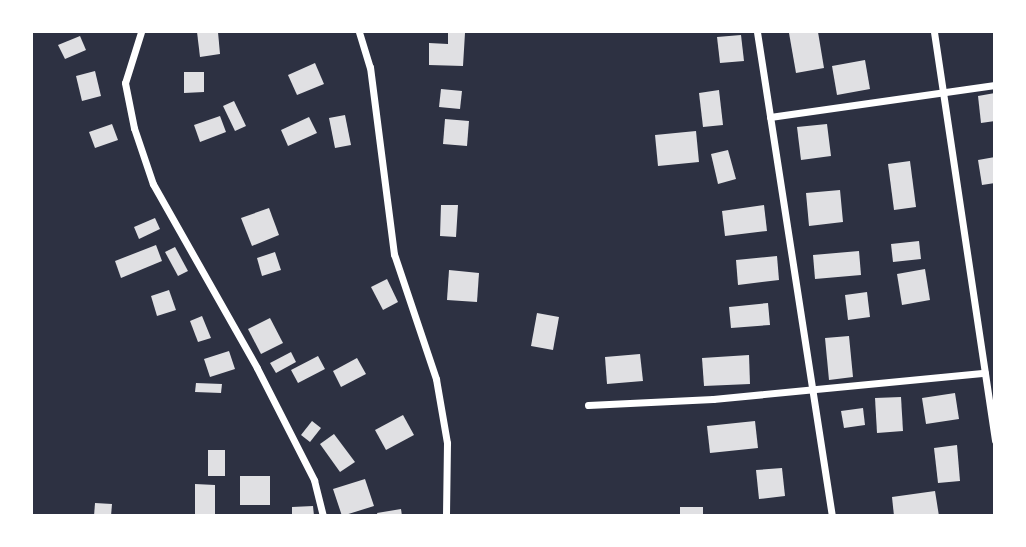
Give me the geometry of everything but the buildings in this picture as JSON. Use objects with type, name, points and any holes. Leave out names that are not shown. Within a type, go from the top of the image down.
[{"type":"street","points":[[141,32],[125,83],[134,128],[153,184],[270,393],[314,480],[323,516]]},
{"type":"street","points":[[359,32],[370,67],[394,254],[438,392],[447,443],[446,516]]},
{"type":"street","points":[[757,32],[832,516]]},
{"type":"street","points":[[934,32],[995,440]]},
{"type":"street","points":[[770,117],[995,85]]},
{"type":"street","points":[[588,405],[813,390],[985,373]]}]
